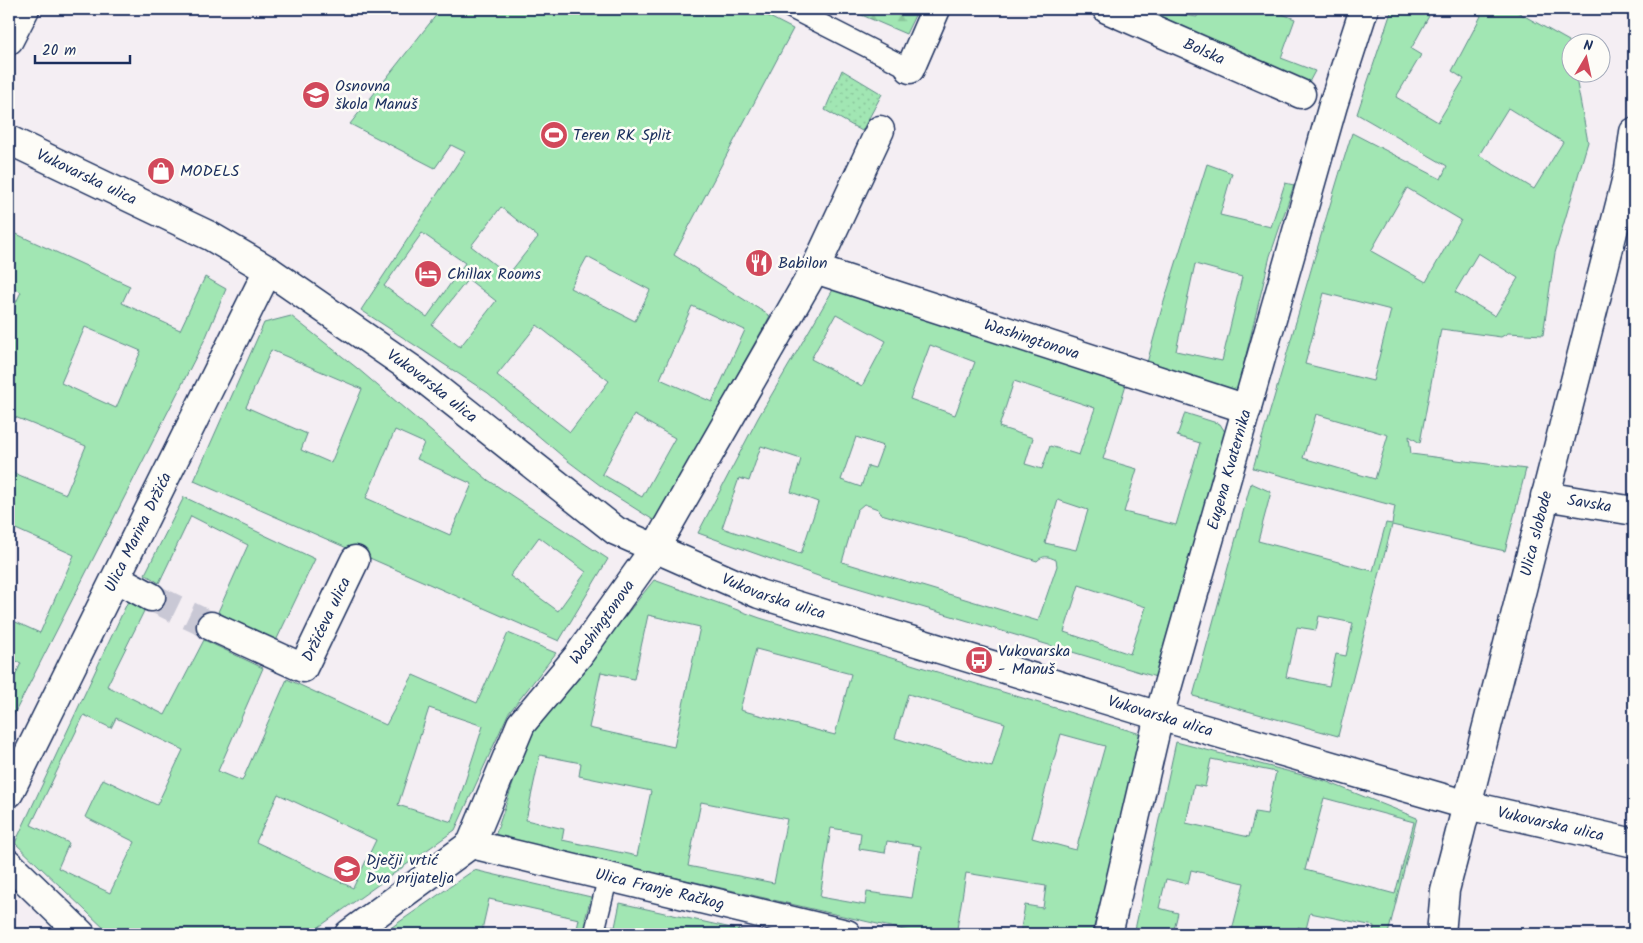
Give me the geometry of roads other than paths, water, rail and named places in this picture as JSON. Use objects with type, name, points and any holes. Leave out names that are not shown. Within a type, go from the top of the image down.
[{"type":"street","points":[[9,40],[25,9]]},
{"type":"street","points":[[910,69],[936,9]]},
{"type":"street","name":"Bolska","points":[[1107,9],[1301,94]]},
{"type":"street","name":"Eugena Kvaternika","points":[[1108,934],[1159,716],[1333,105],[1364,9]]},
{"type":"street","name":"Washingtonova","points":[[471,844],[521,724],[578,656],[655,548],[815,269],[880,130]]},
{"type":"street","name":"Ulica slobode","points":[[1441,934],[1446,890],[1629,169],[1634,132]]},
{"type":"street","name":"Vukovarska ulica","points":[[9,140],[210,236],[268,270],[413,370],[616,532],[759,594],[1159,716],[1467,805],[1634,843]]},
{"type":"street","name":"Washingtonova","points":[[815,269],[1247,409]]},
{"type":"street","name":"Ulica Marina Držića","points":[[9,793],[268,270]]},
{"type":"street","name":"Savska","points":[[1545,496],[1634,511]]},
{"type":"street","name":"Držićeva ulica","points":[[210,626],[303,668],[355,560]]},
{"type":"street","points":[[128,584],[151,597]]},
{"type":"street","points":[[349,934],[471,844]]},
{"type":"street","name":"Ulica Franje Račkog","points":[[471,844],[848,934]]},
{"type":"street","points":[[9,864],[81,934]]},
{"type":"lane","points":[[792,9],[910,69]]},
{"type":"lane","points":[[594,934],[608,877]]},
{"type":"tunnel","points":[[151,597],[211,626]]},
{"type":"place","name":"Osnovna škola Manuš","points":[[316,95]]},
{"type":"place","name":"Teren RK Split","points":[[554,135]]},
{"type":"place","name":"MODELS","points":[[161,171]]},
{"type":"place","name":"Babilon","points":[[759,263]]},
{"type":"place","name":"Chillax Rooms","points":[[428,274]]},
{"type":"place","name":"Vukovarska - Manuš","points":[[979,660]]},
{"type":"place","name":"Dječji vrtić Dva prijatelja","points":[[347,869]]}]
